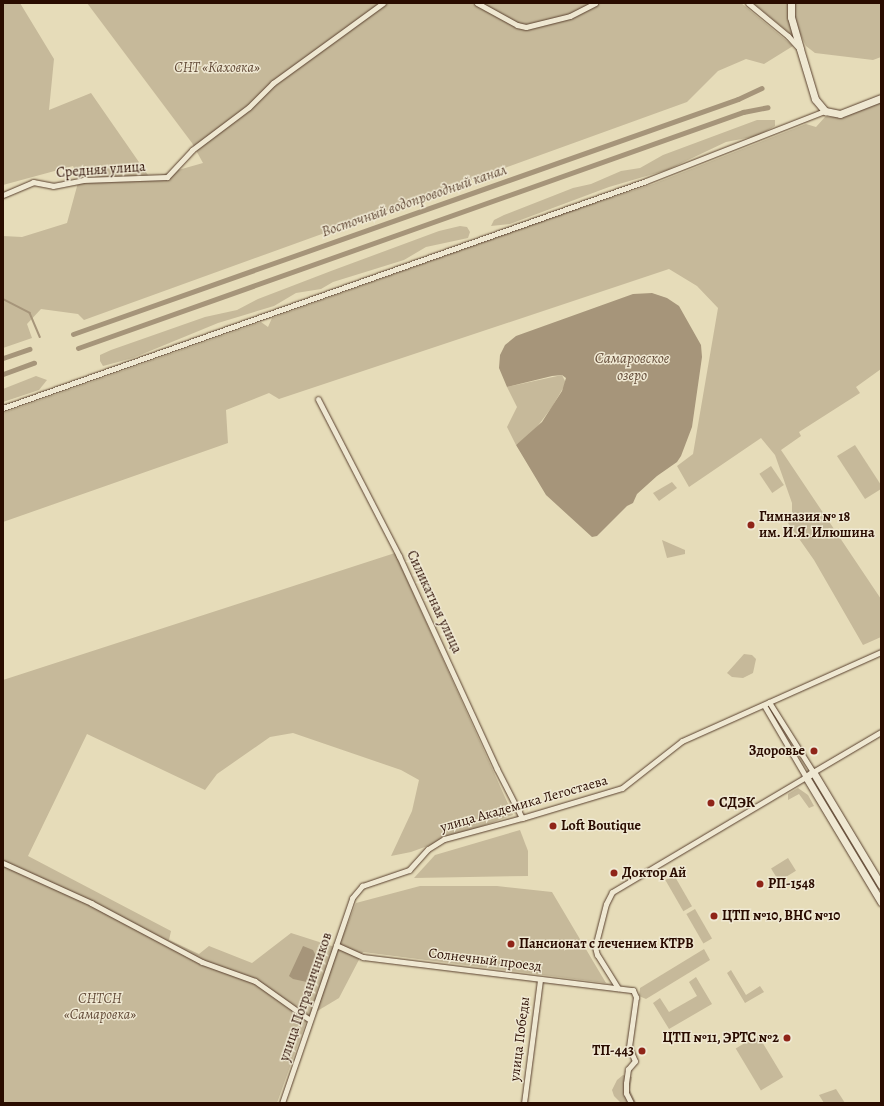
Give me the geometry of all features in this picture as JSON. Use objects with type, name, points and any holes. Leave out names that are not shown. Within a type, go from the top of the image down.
[{"type":"street","name":"Средняя улица","points":[[3,195],[33,182],[53,186],[83,180],[167,177],[192,150],[249,107],[274,83],[383,3]]},
{"type":"street","points":[[477,3],[526,28],[570,16],[595,3]]},
{"type":"street","points":[[748,3],[788,36],[800,49]]},
{"type":"street","points":[[791,3],[791,17],[815,99],[824,112]]},
{"type":"street","points":[[3,408],[646,181],[824,112],[840,114],[881,98]]},
{"type":"street","name":"Силикатная улица","points":[[318,399],[400,556],[497,769],[522,818]]},
{"type":"street","name":"улица Академика Легостаева","points":[[352,898],[366,883],[393,877],[409,870],[439,841],[622,788],[678,744],[881,652]]},
{"type":"street","points":[[769,702],[881,885]]},
{"type":"street","points":[[764,705],[881,902]]},
{"type":"street","points":[[618,988],[597,955],[595,947],[606,904],[612,892],[881,732]]},
{"type":"street","points":[[3,864],[90,903],[202,962],[255,981],[310,1020]]},
{"type":"street","name":"улица Пограничников","points":[[282,1103],[352,898]]},
{"type":"street","name":"Солнечный проезд","points":[[336,945],[363,958],[633,990],[636,997],[629,1047],[635,1061],[628,1069],[626,1083],[626,1093],[630,1103]]},
{"type":"street","name":"улица Победы","points":[[524,1103],[540,978]]},
{"type":"green space","name":"СНТ «Каховка»","points":[[3,3],[20,3],[54,59],[49,110],[91,93],[150,178],[203,163],[192,143],[87,3],[741,3],[793,46],[764,64],[746,59],[718,71],[687,102],[84,320],[78,314],[41,309],[27,324],[32,338],[3,348],[3,236],[22,237],[67,223],[79,179],[73,166],[3,185]]},
{"type":"green space","points":[[753,3],[881,3],[881,57],[873,60],[815,53],[806,46],[796,25],[792,35]]},
{"type":"green space","points":[[881,99],[881,369],[856,387],[860,393],[799,432],[801,436],[781,450],[881,599],[881,637],[863,645],[814,560],[788,523],[792,514],[792,503],[775,455],[761,438],[689,487],[677,466],[693,454],[718,308],[697,286],[669,269],[279,399],[269,393],[226,410],[228,443],[3,522],[3,413],[261,322],[268,327],[272,318],[565,213],[653,184],[806,124],[816,127],[825,117],[837,117]]},
{"type":"green space","points":[[757,120],[775,120],[775,126],[757,136],[726,142],[667,170],[609,187],[510,224],[491,226],[494,220],[504,215],[573,188],[591,184],[621,171],[640,168],[663,155]]},
{"type":"green space","points":[[460,226],[467,227],[470,232],[468,238],[426,247],[404,260],[333,282],[321,289],[296,293],[274,306],[218,323],[133,358],[103,366],[100,361],[100,355],[111,350],[205,317],[237,310],[258,299],[331,271],[439,231]]},
{"type":"green space","points":[[562,375],[566,383],[552,407],[534,431],[516,445],[507,427],[517,407],[507,387]]},
{"type":"green space","points":[[36,376],[47,380],[39,390],[3,402],[3,389]]},
{"type":"green space","points":[[855,445],[881,485],[881,489],[865,499],[837,456]]},
{"type":"green space","points":[[771,466],[784,485],[772,493],[759,474]]},
{"type":"green space","points":[[672,482],[677,488],[659,501],[653,493]]},
{"type":"green space","points":[[662,540],[685,550],[685,554],[667,558]]},
{"type":"green space","name":"СНТСН «Самаровка»","points":[[395,553],[513,815],[411,852],[391,856],[412,811],[419,780],[401,770],[293,733],[270,737],[217,774],[205,790],[87,734],[28,856],[171,931],[169,940],[199,954],[209,946],[252,963],[291,933],[338,948],[356,903],[420,886],[497,886],[552,892],[606,983],[363,952],[339,998],[309,1016],[277,1103],[3,1103],[3,680]]},
{"type":"green space","points":[[744,654],[752,655],[756,659],[753,673],[743,678],[732,677],[727,673]]},
{"type":"green space","points":[[798,788],[808,795],[814,806],[809,808],[799,794],[788,800],[788,794]]},
{"type":"green space","points":[[520,830],[528,851],[528,876],[414,878],[435,855]]},
{"type":"green space","points":[[788,858],[796,871],[779,881],[771,869]]},
{"type":"green space","points":[[674,875],[692,906],[683,911],[665,880]]},
{"type":"green space","points":[[695,909],[712,938],[703,943],[686,914]]},
{"type":"green space","points":[[704,949],[710,960],[646,999],[639,996],[640,988]]},
{"type":"green space","points":[[731,970],[746,995],[760,986],[764,992],[745,1003],[727,973]]},
{"type":"green space","points":[[696,977],[712,1004],[669,1029],[653,1003],[660,998],[669,1012],[697,996],[689,982]]},
{"type":"green space","points":[[758,1035],[783,1077],[761,1090],[736,1048]]},
{"type":"green space","points":[[623,1075],[632,1077],[630,1090],[636,1103],[621,1103],[614,1096],[612,1090],[617,1080]]},
{"type":"green space","points":[[836,1089],[845,1103],[824,1103],[819,1095]]},
{"type":"water","name":"Самаровское озеро","points":[[652,293],[667,298],[679,306],[701,345],[702,357],[692,427],[681,456],[677,462],[657,476],[637,494],[633,503],[627,506],[597,536],[592,537],[546,495],[516,445],[542,422],[562,391],[566,378],[562,375],[552,376],[507,387],[499,368],[500,355],[505,345],[516,336],[633,294]]},
{"type":"water","points":[[303,946],[313,950],[317,958],[313,977],[307,982],[293,979],[289,976]]},
{"type":"waterway","name":"Восточный водопроводный канал","points":[[73,334],[738,99],[762,88]]},
{"type":"waterway","name":"Восточный водопроводный канал","points":[[78,348],[743,112],[768,107]]},
{"type":"waterway","points":[[3,299],[30,313],[40,337]]},
{"type":"waterway","name":"Восточный водопроводный канал","points":[[3,358],[29,349]]},
{"type":"waterway","name":"Восточный водопроводный канал","points":[[3,374],[34,363]]},
{"type":"place","name":"Гимназия № 18 им. И.Я. Илюшина","points":[[751,525]]},
{"type":"place","name":"Здоровье","points":[[814,751]]},
{"type":"place","name":"СДЭК","points":[[711,803]]},
{"type":"place","name":"Loft Boutique","points":[[553,826]]},
{"type":"place","name":"Доктор Ай","points":[[614,873]]},
{"type":"place","name":"РП-1548","points":[[760,884]]},
{"type":"place","name":"ЦТП №10, ВНС №10","points":[[714,916]]},
{"type":"place","name":"Пансионат с лечением КТРВ","points":[[511,944]]},
{"type":"place","name":"ЦТП №11, ЭРТС №2","points":[[787,1038]]},
{"type":"place","name":"ТП-443","points":[[642,1051]]}]
